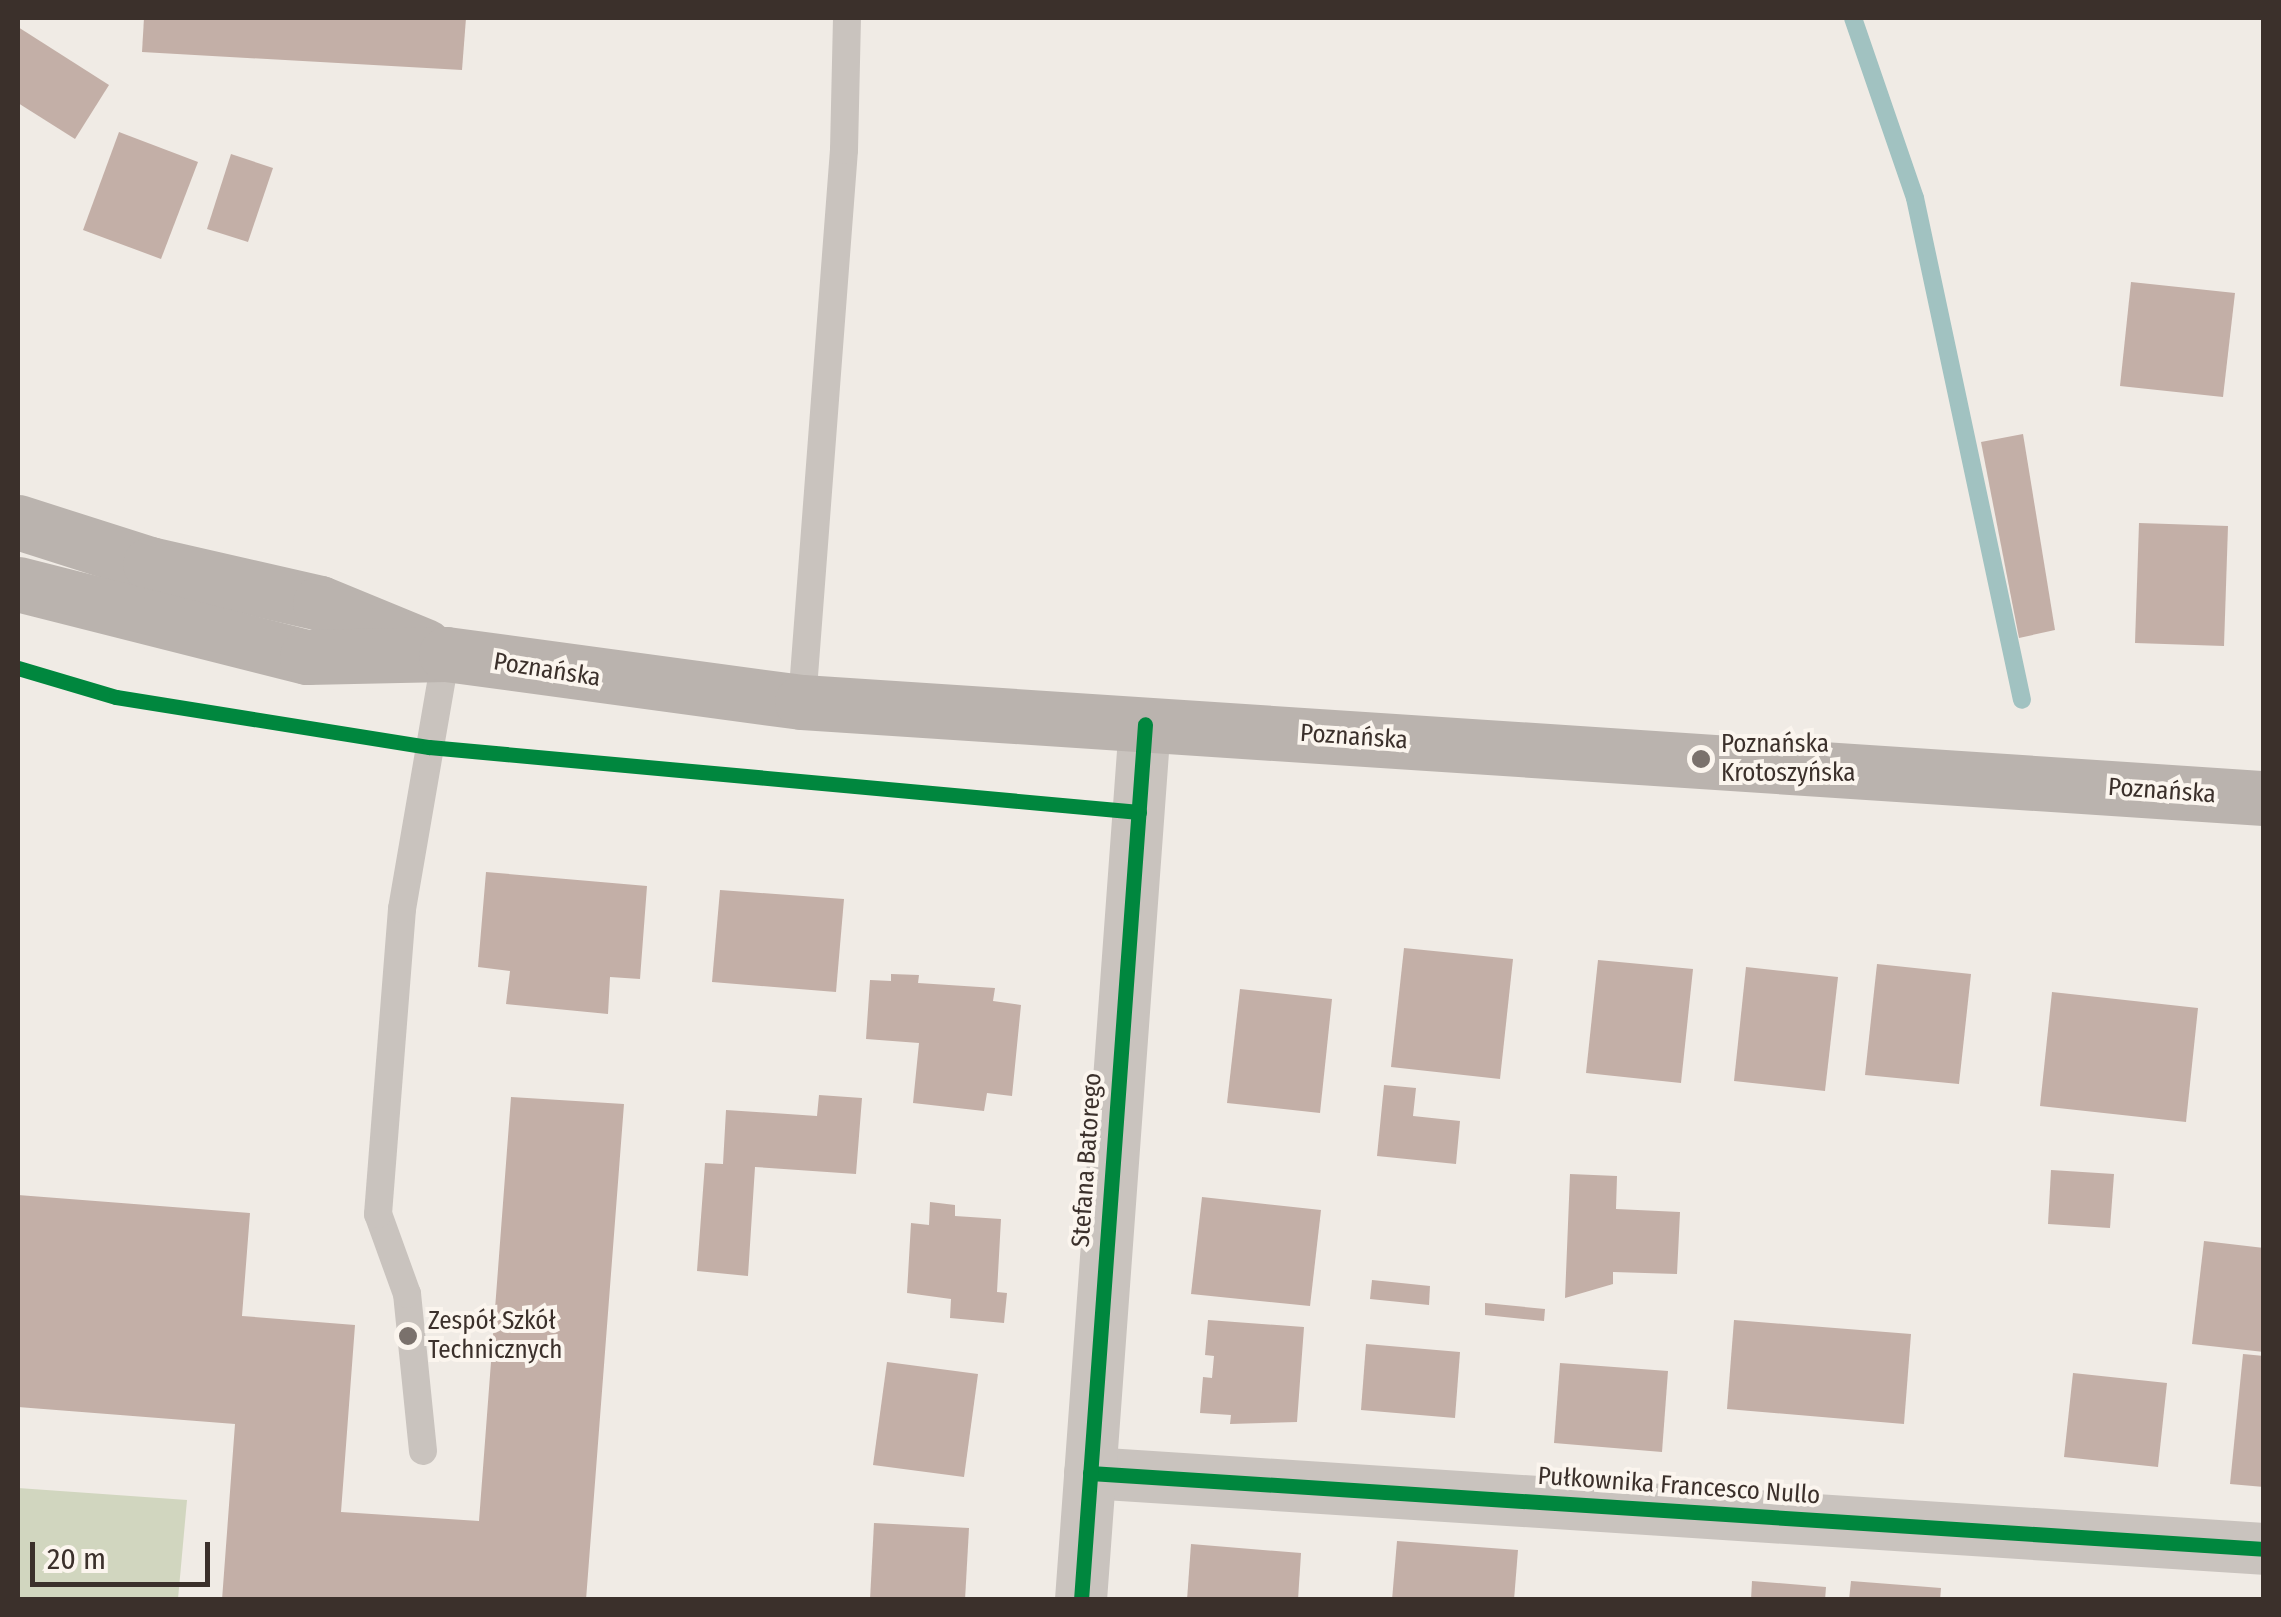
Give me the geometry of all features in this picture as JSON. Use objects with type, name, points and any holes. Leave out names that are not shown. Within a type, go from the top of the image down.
[{"type":"main road","name":"Poznańska","points":[[18,522],[150,564],[320,603],[446,654]]},
{"type":"main road","name":"Poznańska","points":[[18,584],[307,657],[446,654],[802,702],[2264,798]]},
{"type":"street","name":"Stefana Batorego","points":[[1081,1600],[1146,724]]},
{"type":"street","name":"Pułkownika Francesco Nullo","points":[[1090,1473],[2264,1550]]},
{"type":"lane","points":[[802,702],[840,209],[846,18]]},
{"type":"lane","points":[[423,1451],[407,1294],[378,1214],[402,909],[446,654]]},
{"type":"green space","points":[[18,1488],[187,1500],[178,1599],[18,1599]]},
{"type":"building","points":[[144,18],[466,18],[462,70],[142,52]]},
{"type":"building","points":[[18,27],[109,85],[75,139],[18,103]]},
{"type":"building","points":[[119,132],[198,162],[161,259],[83,230]]},
{"type":"building","points":[[231,154],[273,168],[248,242],[207,229]]},
{"type":"building","points":[[2131,282],[2235,293],[2223,397],[2120,386]]},
{"type":"building","points":[[2023,434],[2055,630],[2019,638],[1981,442]]},
{"type":"building","points":[[2139,523],[2228,526],[2224,646],[2135,643]]},
{"type":"building","points":[[486,872],[647,886],[640,979],[610,977],[608,1014],[506,1004],[510,971],[478,967]]},
{"type":"building","points":[[720,890],[844,899],[836,992],[712,982]]},
{"type":"building","points":[[1404,948],[1513,959],[1500,1079],[1391,1067]]},
{"type":"building","points":[[1598,960],[1693,969],[1681,1083],[1586,1073]]},
{"type":"building","points":[[1877,964],[1971,974],[1959,1084],[1865,1075]]},
{"type":"building","points":[[1746,967],[1838,977],[1825,1091],[1734,1081]]},
{"type":"building","points":[[891,974],[919,975],[918,983],[995,988],[993,1001],[1021,1005],[1012,1096],[987,1093],[984,1111],[913,1103],[919,1043],[866,1039],[870,980],[891,981]]},
{"type":"building","points":[[1240,989],[1332,999],[1320,1113],[1227,1103]]},
{"type":"building","points":[[2052,992],[2198,1008],[2186,1122],[2040,1106]]},
{"type":"building","points":[[1384,1085],[1416,1088],[1413,1116],[1460,1121],[1456,1164],[1377,1156]]},
{"type":"building","points":[[819,1095],[862,1098],[856,1174],[755,1167],[748,1276],[697,1271],[705,1163],[723,1164],[726,1110],[817,1116]]},
{"type":"building","points":[[511,1097],[624,1104],[586,1600],[222,1600],[235,1424],[18,1407],[18,1195],[250,1213],[242,1316],[355,1325],[341,1512],[479,1521]]},
{"type":"building","points":[[2051,1170],[2114,1174],[2110,1228],[2048,1224]]},
{"type":"building","points":[[1570,1174],[1617,1176],[1616,1209],[1680,1212],[1677,1274],[1613,1272],[1613,1284],[1565,1298]]},
{"type":"building","points":[[1202,1197],[1321,1210],[1310,1306],[1191,1294]]},
{"type":"building","points":[[930,1202],[955,1205],[955,1216],[1001,1219],[997,1292],[1007,1293],[1004,1323],[950,1318],[951,1299],[907,1293],[911,1223],[929,1225]]},
{"type":"building","points":[[2204,1241],[2264,1248],[2264,1352],[2192,1344]]},
{"type":"building","points":[[1372,1280],[1430,1286],[1429,1305],[1370,1299]]},
{"type":"building","points":[[1485,1303],[1545,1309],[1544,1321],[1485,1315]]},
{"type":"building","points":[[1208,1320],[1304,1327],[1297,1422],[1230,1424],[1231,1415],[1200,1413],[1203,1377],[1212,1378],[1214,1356],[1205,1355]]},
{"type":"building","points":[[1734,1320],[1911,1334],[1904,1424],[1727,1409]]},
{"type":"building","points":[[1366,1344],[1460,1352],[1455,1418],[1361,1410]]},
{"type":"building","points":[[2243,1354],[2264,1356],[2264,1487],[2230,1484]]},
{"type":"building","points":[[887,1362],[978,1374],[964,1477],[873,1465]]},
{"type":"building","points":[[1560,1363],[1668,1371],[1662,1452],[1554,1443]]},
{"type":"building","points":[[2073,1373],[2167,1383],[2158,1467],[2064,1457]]},
{"type":"building","points":[[874,1523],[969,1528],[965,1600],[870,1600]]},
{"type":"building","points":[[1397,1541],[1518,1550],[1514,1600],[1392,1600]]},
{"type":"building","points":[[1191,1544],[1301,1553],[1298,1600],[1187,1600]]},
{"type":"building","points":[[1752,1581],[1826,1587],[1825,1600],[1751,1600]]},
{"type":"building","points":[[1851,1581],[1941,1588],[1940,1600],[1849,1600]]},
{"type":"waterway","points":[[1853,18],[1915,198],[2022,700]]},
{"type":"cycle path","points":[[18,668],[116,697],[429,747],[1139,812]]},
{"type":"cycle path","points":[[1081,1600],[1145,724]]},
{"type":"cycle path","points":[[1090,1473],[2264,1549]]},
{"type":"place","name":"Poznańska Krotoszyńska","points":[[1701,759]]},
{"type":"place","name":"Zespół Szkół Technicznych","points":[[408,1336]]}]
